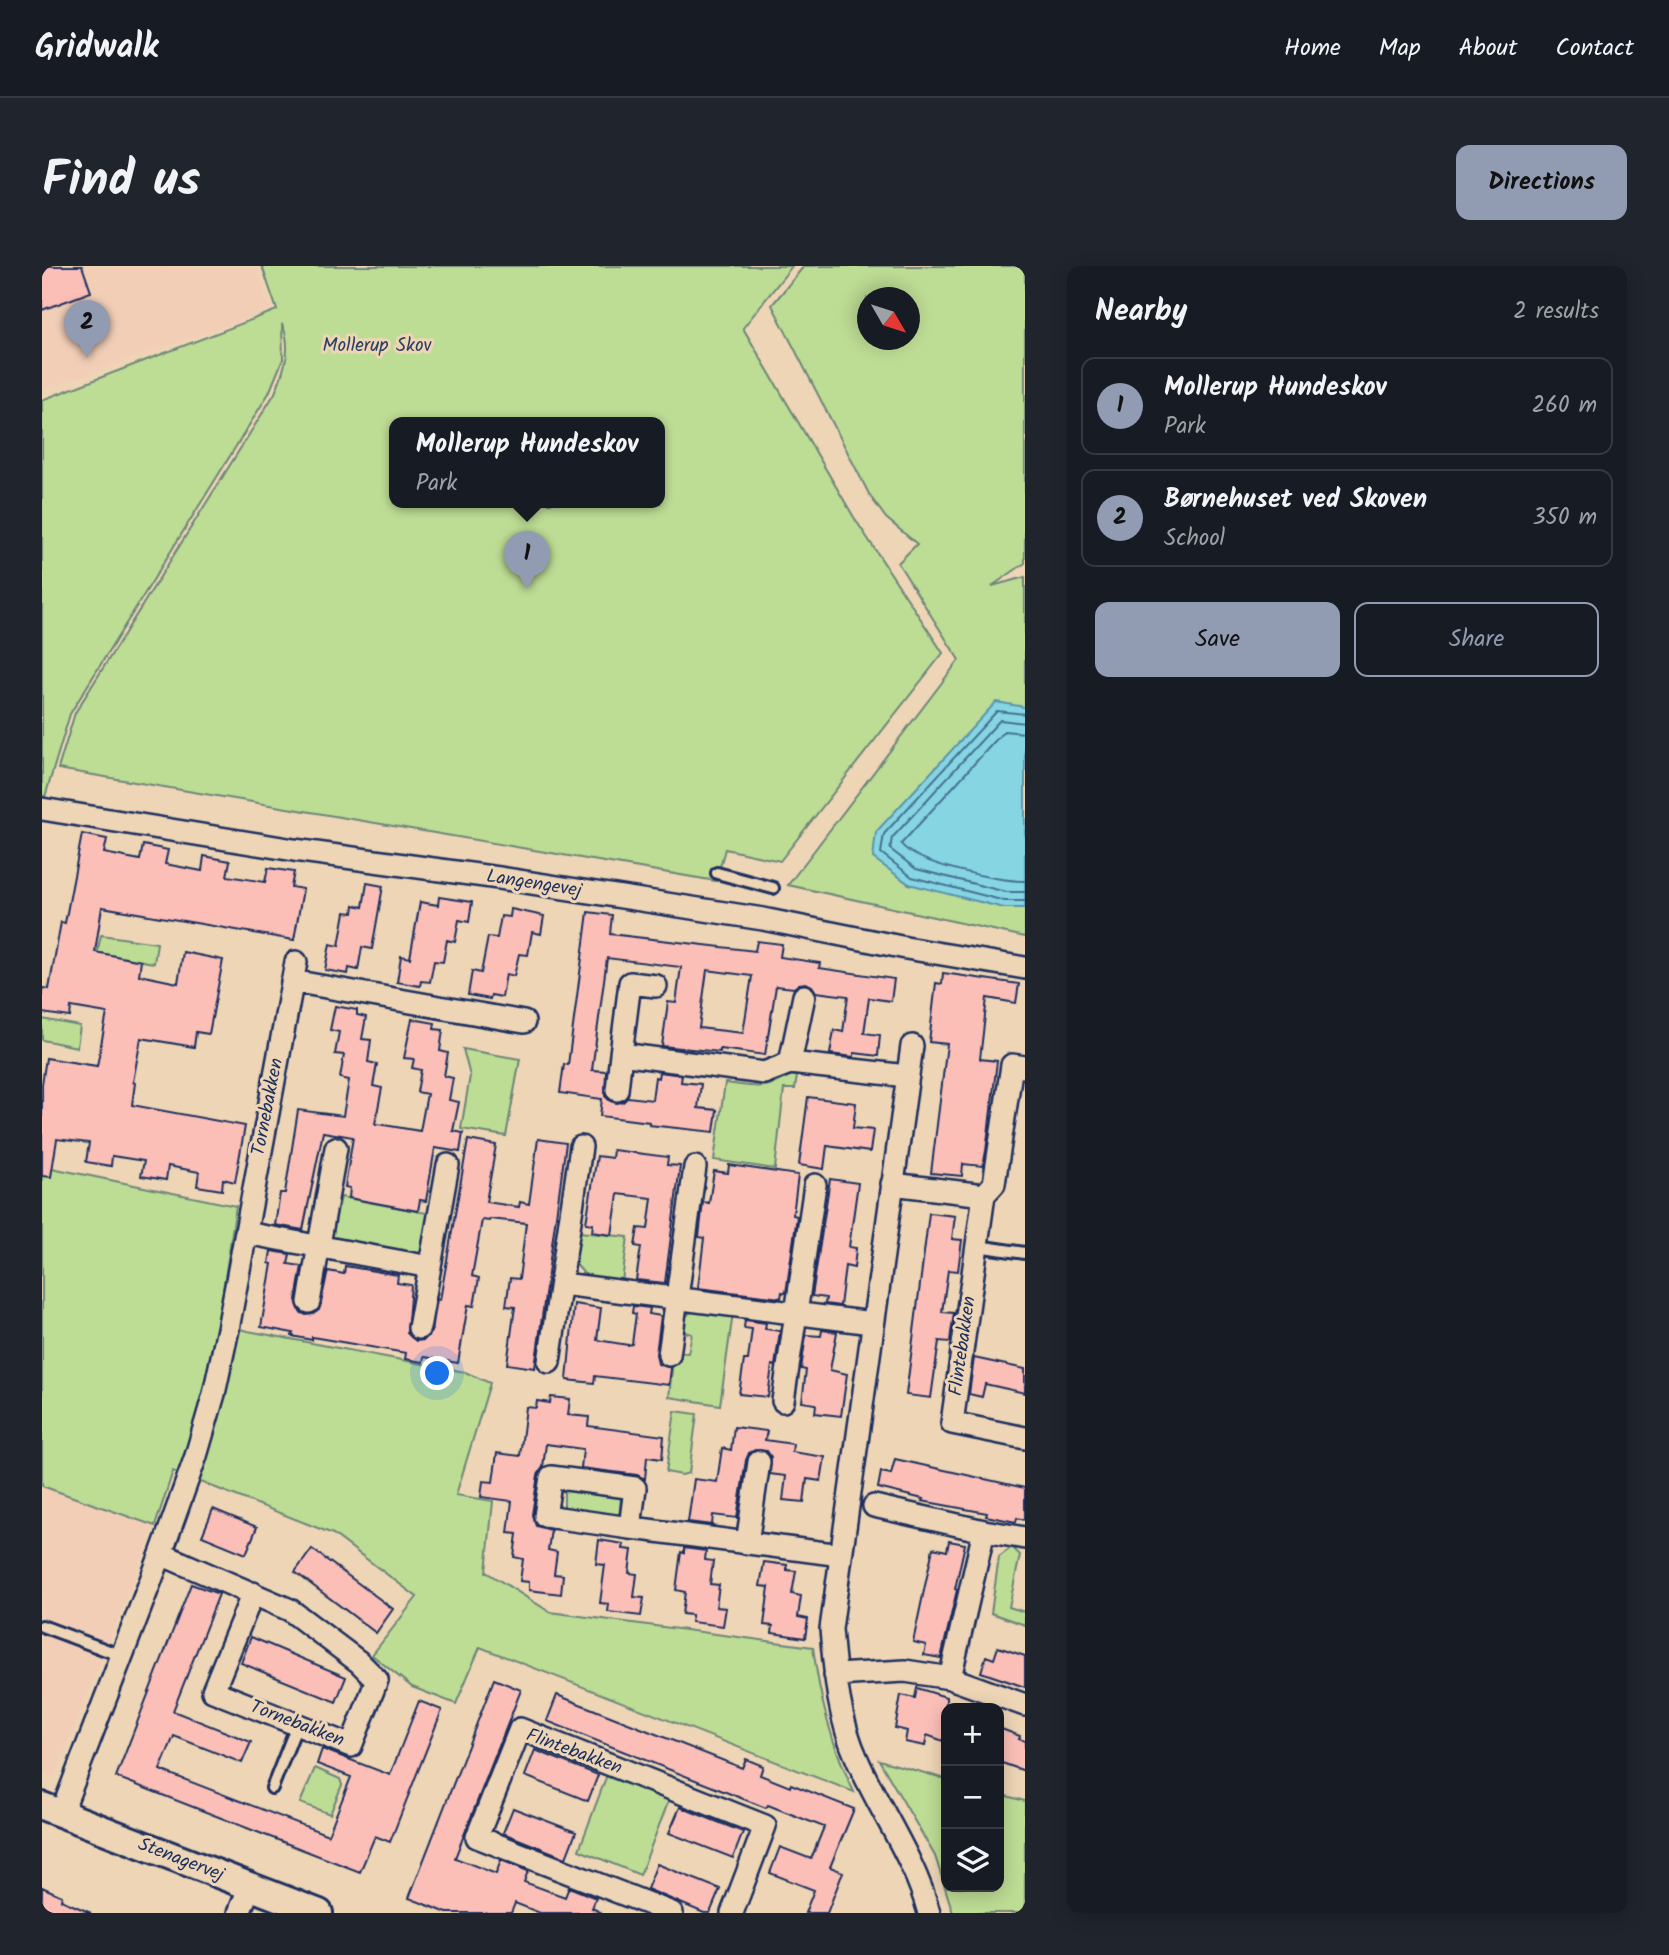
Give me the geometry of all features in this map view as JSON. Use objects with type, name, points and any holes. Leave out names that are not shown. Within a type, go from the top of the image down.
[{"type":"street","name":"Langengevej","points":[[42,809],[294,850],[499,878],[763,919],[906,948],[1025,968]]},
{"type":"street","name":"Tornebakken","points":[[52,1810],[122,1656],[196,1456],[214,1394],[294,972],[524,1022]]},
{"type":"street","points":[[617,1090],[630,983],[656,986]]},
{"type":"street","points":[[790,1063],[804,996]]},
{"type":"street","points":[[912,1046],[831,1629],[838,1704],[856,1758],[913,1864],[929,1913]]},
{"type":"street","points":[[621,1054],[764,1073],[790,1063],[907,1076]]},
{"type":"street","name":"Flintebakken","points":[[1025,1067],[1012,1065],[994,1184],[984,1195],[952,1423],[1025,1438]]},
{"type":"street","points":[[549,1362],[581,1147]]},
{"type":"street","points":[[309,1303],[336,1148]]},
{"type":"street","points":[[419,1328],[448,1165]]},
{"type":"street","points":[[669,1355],[695,1167]]},
{"type":"street","points":[[892,1184],[984,1195]]},
{"type":"street","points":[[783,1401],[815,1185]]},
{"type":"street","points":[[246,1233],[430,1267]]},
{"type":"street","points":[[562,1284],[872,1323]]},
{"type":"street","points":[[747,1543],[758,1462]]},
{"type":"street","points":[[874,1506],[1025,1538]]},
{"type":"street","points":[[630,1528],[841,1555]]},
{"type":"street","points":[[950,1678],[985,1531]]},
{"type":"street","name":"Tornebakken","points":[[161,1554],[253,1593],[290,1610],[359,1662],[377,1680],[351,1746],[212,1691],[253,1593]]},
{"type":"street","points":[[835,1675],[905,1671],[950,1678],[1025,1705]]},
{"type":"street","name":"Flintebakken","points":[[672,1913],[477,1837],[520,1729],[765,1826],[732,1913]]},
{"type":"street","name":"Stenagervej","points":[[52,1810],[319,1913]]},
{"type":"street","points":[[239,1913],[250,1886]]},
{"type":"lane","points":[[717,873],[773,888]]},
{"type":"lane","points":[[977,1246],[1025,1253]]},
{"type":"lane","points":[[42,1626],[122,1656]]},
{"type":"lane","points":[[272,1788],[297,1725]]},
{"type":"shaded area","points":[[42,266],[256,266],[271,310],[42,390]]},
{"type":"shaded area","points":[[42,1486],[155,1526],[55,1777],[42,1772]]},
{"type":"green space","name":"Mollerup Skov","points":[[262,266],[792,266],[743,328],[855,519],[943,653],[780,861],[725,849],[716,881],[58,769],[75,713],[275,393],[287,350],[282,324],[283,359],[269,393],[70,714],[45,797],[42,796],[42,400],[277,310]]},
{"type":"green space","points":[[804,266],[1025,266],[1025,563],[992,586],[1025,577],[1025,937],[788,885],[959,660],[898,563],[917,544],[886,518],[870,496],[772,305]]},
{"type":"green space","points":[[101,935],[157,943],[154,963],[97,953]]},
{"type":"green space","points":[[42,1019],[80,1026],[77,1047],[42,1040]]},
{"type":"green space","points":[[463,1049],[520,1059],[506,1136],[461,1129],[470,1076]]},
{"type":"green space","points":[[790,1075],[797,1076],[795,1089],[784,1089],[775,1169],[714,1160],[725,1083],[766,1086]]},
{"type":"green space","points":[[42,1166],[236,1206],[218,1324],[465,1372],[490,1383],[456,1495],[493,1501],[486,1572],[550,1612],[813,1647],[828,1721],[854,1792],[480,1647],[456,1704],[412,1687],[372,1655],[417,1597],[333,1534],[173,1471],[155,1526],[42,1486]]},
{"type":"green space","points":[[341,1197],[432,1214],[428,1246],[416,1257],[337,1243],[328,1231],[332,1206],[339,1206]]},
{"type":"green space","points":[[579,1232],[628,1237],[622,1281],[585,1275],[574,1262]]},
{"type":"green space","points":[[696,1308],[733,1313],[720,1405],[669,1397],[674,1352],[688,1353],[692,1334],[684,1332],[685,1317]]},
{"type":"green space","points":[[675,1411],[697,1414],[689,1473],[682,1475],[666,1472]]},
{"type":"green space","points":[[567,1490],[621,1497],[619,1518],[564,1510],[564,1492]]},
{"type":"green space","points":[[1012,1547],[1020,1555],[1009,1607],[1025,1612],[1025,1625],[991,1613],[999,1557]]},
{"type":"green space","points":[[879,1760],[941,1778],[941,1875],[935,1856]]},
{"type":"green space","points":[[315,1768],[340,1779],[342,1785],[330,1814],[300,1803]]},
{"type":"green space","points":[[608,1772],[670,1797],[640,1875],[579,1850]]},
{"type":"green space","points":[[1004,1795],[1025,1801],[1025,1913],[953,1913],[946,1892],[1004,1892]]},
{"type":"water","points":[[996,702],[1025,707],[1025,908],[1004,908],[909,884],[873,858],[876,832]]},
{"type":"building","points":[[42,266],[82,266],[91,292],[42,310]]},
{"type":"building","points":[[82,834],[107,839],[104,853],[140,860],[143,845],[168,850],[165,864],[202,871],[204,856],[230,861],[227,876],[265,882],[268,868],[294,872],[291,887],[303,889],[294,940],[102,907],[95,952],[141,961],[139,975],[178,983],[183,952],[223,960],[209,1034],[196,1032],[194,1047],[141,1038],[132,1105],[245,1126],[235,1182],[223,1179],[222,1190],[197,1186],[199,1172],[168,1166],[166,1180],[141,1176],[144,1161],[112,1156],[111,1166],[86,1162],[89,1143],[57,1139],[51,1177],[42,1176],[42,1084],[46,1058],[97,1066],[107,1013],[71,1007],[70,1017],[42,1013],[42,988],[49,989],[61,922],[65,923]]},
{"type":"building","points":[[367,883],[383,886],[372,949],[362,947],[358,970],[349,968],[348,974],[325,970],[330,944],[339,946],[345,912],[353,913],[354,905],[363,907]]},
{"type":"building","points":[[439,897],[472,902],[469,922],[459,920],[455,942],[447,940],[443,962],[434,961],[430,982],[421,981],[420,986],[397,982],[401,956],[410,958],[420,902],[438,905]]},
{"type":"building","points":[[511,909],[544,916],[541,934],[532,932],[528,955],[519,954],[514,976],[506,974],[502,997],[491,995],[490,999],[468,995],[472,971],[481,973],[488,937],[497,938],[501,916],[510,917]]},
{"type":"building","points":[[588,912],[612,915],[610,934],[755,951],[757,941],[782,944],[780,957],[820,963],[819,968],[894,979],[891,1001],[869,998],[864,1033],[880,1035],[878,1056],[830,1054],[834,1030],[843,1032],[848,996],[816,992],[806,983],[794,988],[776,986],[765,1055],[720,1049],[720,1052],[662,1046],[668,1002],[676,1003],[681,967],[607,958],[592,1070],[606,1071],[605,1096],[616,1103],[623,1102],[628,1097],[652,1100],[655,1077],[658,1078],[659,1072],[682,1075],[681,1082],[701,1084],[698,1108],[717,1110],[714,1132],[649,1125],[649,1122],[600,1116],[602,1099],[560,1093],[564,1064],[568,1065]],"holes":[[[707,970],[752,976],[743,1033],[699,1028]]]},
{"type":"building","points":[[943,973],[1019,984],[1016,1003],[987,998],[980,1059],[997,1061],[986,1151],[983,1166],[963,1164],[962,1176],[931,1173],[947,1044],[929,1042],[936,983],[942,984]]},
{"type":"building","points":[[335,1006],[357,1010],[357,1015],[366,1017],[362,1039],[371,1040],[368,1062],[377,1064],[373,1086],[382,1088],[375,1124],[420,1131],[427,1094],[417,1092],[421,1070],[412,1068],[414,1059],[404,1058],[412,1019],[435,1023],[434,1029],[443,1030],[440,1051],[448,1053],[444,1076],[453,1078],[449,1100],[459,1102],[453,1131],[463,1133],[460,1152],[435,1148],[426,1201],[420,1200],[418,1211],[349,1198],[350,1188],[345,1187],[353,1137],[323,1132],[303,1230],[275,1225],[280,1193],[285,1193],[298,1110],[343,1116],[349,1080],[340,1078],[344,1055],[335,1054],[339,1032],[330,1030]]},
{"type":"building","points":[[808,1097],[856,1103],[853,1128],[873,1130],[870,1152],[827,1146],[824,1169],[799,1165]]},
{"type":"building","points":[[538,1139],[566,1143],[535,1368],[507,1364],[515,1307],[506,1306],[510,1278],[519,1279],[526,1223],[482,1220],[472,1276],[479,1278],[474,1306],[468,1305],[458,1363],[424,1357],[423,1362],[405,1359],[406,1353],[312,1337],[312,1340],[261,1327],[272,1264],[269,1263],[271,1251],[290,1254],[288,1264],[302,1266],[296,1300],[300,1312],[306,1315],[319,1310],[328,1271],[344,1274],[345,1266],[398,1275],[397,1283],[411,1285],[407,1333],[416,1341],[424,1340],[432,1331],[437,1299],[440,1300],[468,1140],[496,1145],[486,1202],[519,1207],[520,1202],[529,1204]]},
{"type":"building","points":[[613,1150],[668,1157],[667,1165],[680,1166],[665,1283],[636,1280],[641,1247],[635,1246],[638,1228],[648,1229],[652,1198],[618,1194],[612,1235],[592,1232],[593,1224],[586,1223],[597,1156],[612,1158]]},
{"type":"building","points":[[729,1165],[798,1175],[793,1215],[797,1216],[786,1293],[782,1292],[781,1298],[698,1288],[704,1238],[699,1237],[703,1202],[709,1203],[714,1171],[728,1173]]},
{"type":"building","points":[[830,1179],[858,1183],[849,1247],[856,1248],[854,1268],[845,1266],[840,1306],[825,1304],[826,1298],[812,1296]]},
{"type":"building","points":[[929,1213],[955,1216],[952,1239],[962,1240],[958,1271],[948,1270],[942,1312],[954,1313],[950,1342],[939,1341],[931,1398],[906,1395]]},
{"type":"building","points":[[574,1304],[601,1308],[597,1340],[628,1345],[632,1344],[636,1314],[632,1313],[633,1306],[650,1308],[649,1314],[661,1316],[656,1354],[658,1364],[671,1368],[669,1385],[595,1376],[594,1383],[567,1380]]},
{"type":"building","points":[[745,1320],[766,1323],[765,1329],[780,1331],[768,1397],[739,1394],[744,1360],[748,1360],[752,1329],[744,1328]]},
{"type":"building","points":[[822,1330],[837,1332],[830,1370],[847,1374],[841,1416],[815,1413],[816,1404],[802,1402],[806,1370],[801,1369],[806,1335],[821,1336]]},
{"type":"building","points":[[974,1358],[1025,1369],[1025,1393],[985,1384],[982,1397],[969,1394]]},
{"type":"building","points":[[551,1397],[570,1399],[568,1415],[589,1417],[588,1426],[664,1436],[662,1459],[647,1457],[645,1479],[637,1475],[581,1468],[583,1449],[546,1444],[532,1515],[536,1526],[551,1530],[548,1550],[557,1552],[554,1574],[563,1575],[561,1594],[529,1590],[529,1582],[520,1581],[523,1559],[514,1557],[517,1534],[508,1533],[512,1501],[481,1497],[483,1481],[493,1482],[497,1453],[520,1456],[526,1407],[536,1408],[537,1401],[550,1403]]},
{"type":"building","points":[[734,1427],[767,1431],[765,1440],[793,1444],[792,1452],[825,1457],[821,1481],[807,1479],[804,1502],[783,1500],[786,1476],[770,1474],[771,1457],[767,1451],[755,1450],[749,1453],[746,1460],[737,1518],[713,1515],[712,1525],[688,1522],[694,1479],[717,1482],[722,1448],[731,1450]]},
{"type":"building","points":[[895,1459],[1025,1488],[1025,1520],[1017,1518],[1016,1522],[986,1516],[987,1513],[922,1501],[923,1499],[878,1488],[881,1472],[891,1474]]},
{"type":"building","points":[[213,1509],[257,1527],[246,1554],[202,1536]]},
{"type":"building","points":[[599,1540],[624,1544],[623,1549],[632,1550],[629,1573],[637,1574],[634,1597],[644,1598],[641,1616],[608,1612],[609,1604],[600,1603],[605,1565],[596,1564]]},
{"type":"building","points":[[949,1541],[965,1544],[941,1658],[924,1655],[926,1645],[913,1642],[933,1548],[947,1551]]},
{"type":"building","points":[[684,1548],[706,1551],[705,1560],[713,1561],[710,1584],[719,1585],[716,1607],[726,1608],[723,1626],[691,1622],[692,1615],[682,1614],[685,1592],[676,1590],[681,1552],[684,1553]]},
{"type":"building","points":[[312,1549],[393,1609],[376,1633],[295,1572]]},
{"type":"building","points":[[764,1562],[787,1565],[787,1570],[796,1571],[792,1594],[801,1596],[798,1617],[808,1619],[805,1638],[772,1633],[773,1626],[764,1625],[769,1587],[760,1586]]},
{"type":"building","points":[[191,1584],[219,1594],[173,1711],[251,1742],[242,1763],[174,1736],[160,1770],[328,1835],[351,1777],[317,1764],[322,1749],[390,1775],[419,1701],[442,1710],[390,1842],[375,1836],[360,1872],[116,1777]]},
{"type":"building","points":[[251,1637],[346,1677],[336,1702],[241,1663]]},
{"type":"building","points":[[998,1647],[1025,1656],[1025,1687],[981,1672],[986,1656],[994,1659]]},
{"type":"building","points":[[494,1679],[521,1690],[455,1858],[496,1874],[501,1860],[528,1871],[524,1882],[565,1897],[569,1887],[596,1898],[592,1908],[602,1913],[540,1913],[515,1903],[511,1913],[447,1913],[409,1898]]},
{"type":"building","points":[[917,1688],[946,1697],[946,1703],[941,1703],[941,1740],[927,1735],[925,1746],[905,1742],[907,1731],[895,1728],[901,1695],[915,1698]]},
{"type":"building","points":[[557,1695],[742,1768],[746,1759],[763,1766],[760,1775],[854,1809],[830,1867],[843,1872],[827,1913],[805,1913],[814,1890],[770,1873],[780,1847],[811,1859],[824,1827],[768,1805],[766,1808],[547,1721]]},
{"type":"building","points":[[1004,1730],[1025,1741],[1025,1771],[1004,1764]]},
{"type":"building","points":[[535,1750],[598,1775],[588,1801],[525,1776]]},
{"type":"building","points":[[680,1807],[743,1832],[733,1858],[669,1833]]},
{"type":"building","points":[[513,1808],[576,1832],[566,1858],[503,1833]]},
{"type":"building","points":[[657,1864],[720,1889],[710,1913],[704,1913],[647,1889]]},
{"type":"building","points":[[42,1887],[62,1896],[61,1900],[91,1913],[42,1913]]},
{"type":"place","name":"Børnehuset ved Skoven","points":[[87,358]]},
{"type":"place","name":"Mollerup Hundeskov","points":[[527,589]]}]
